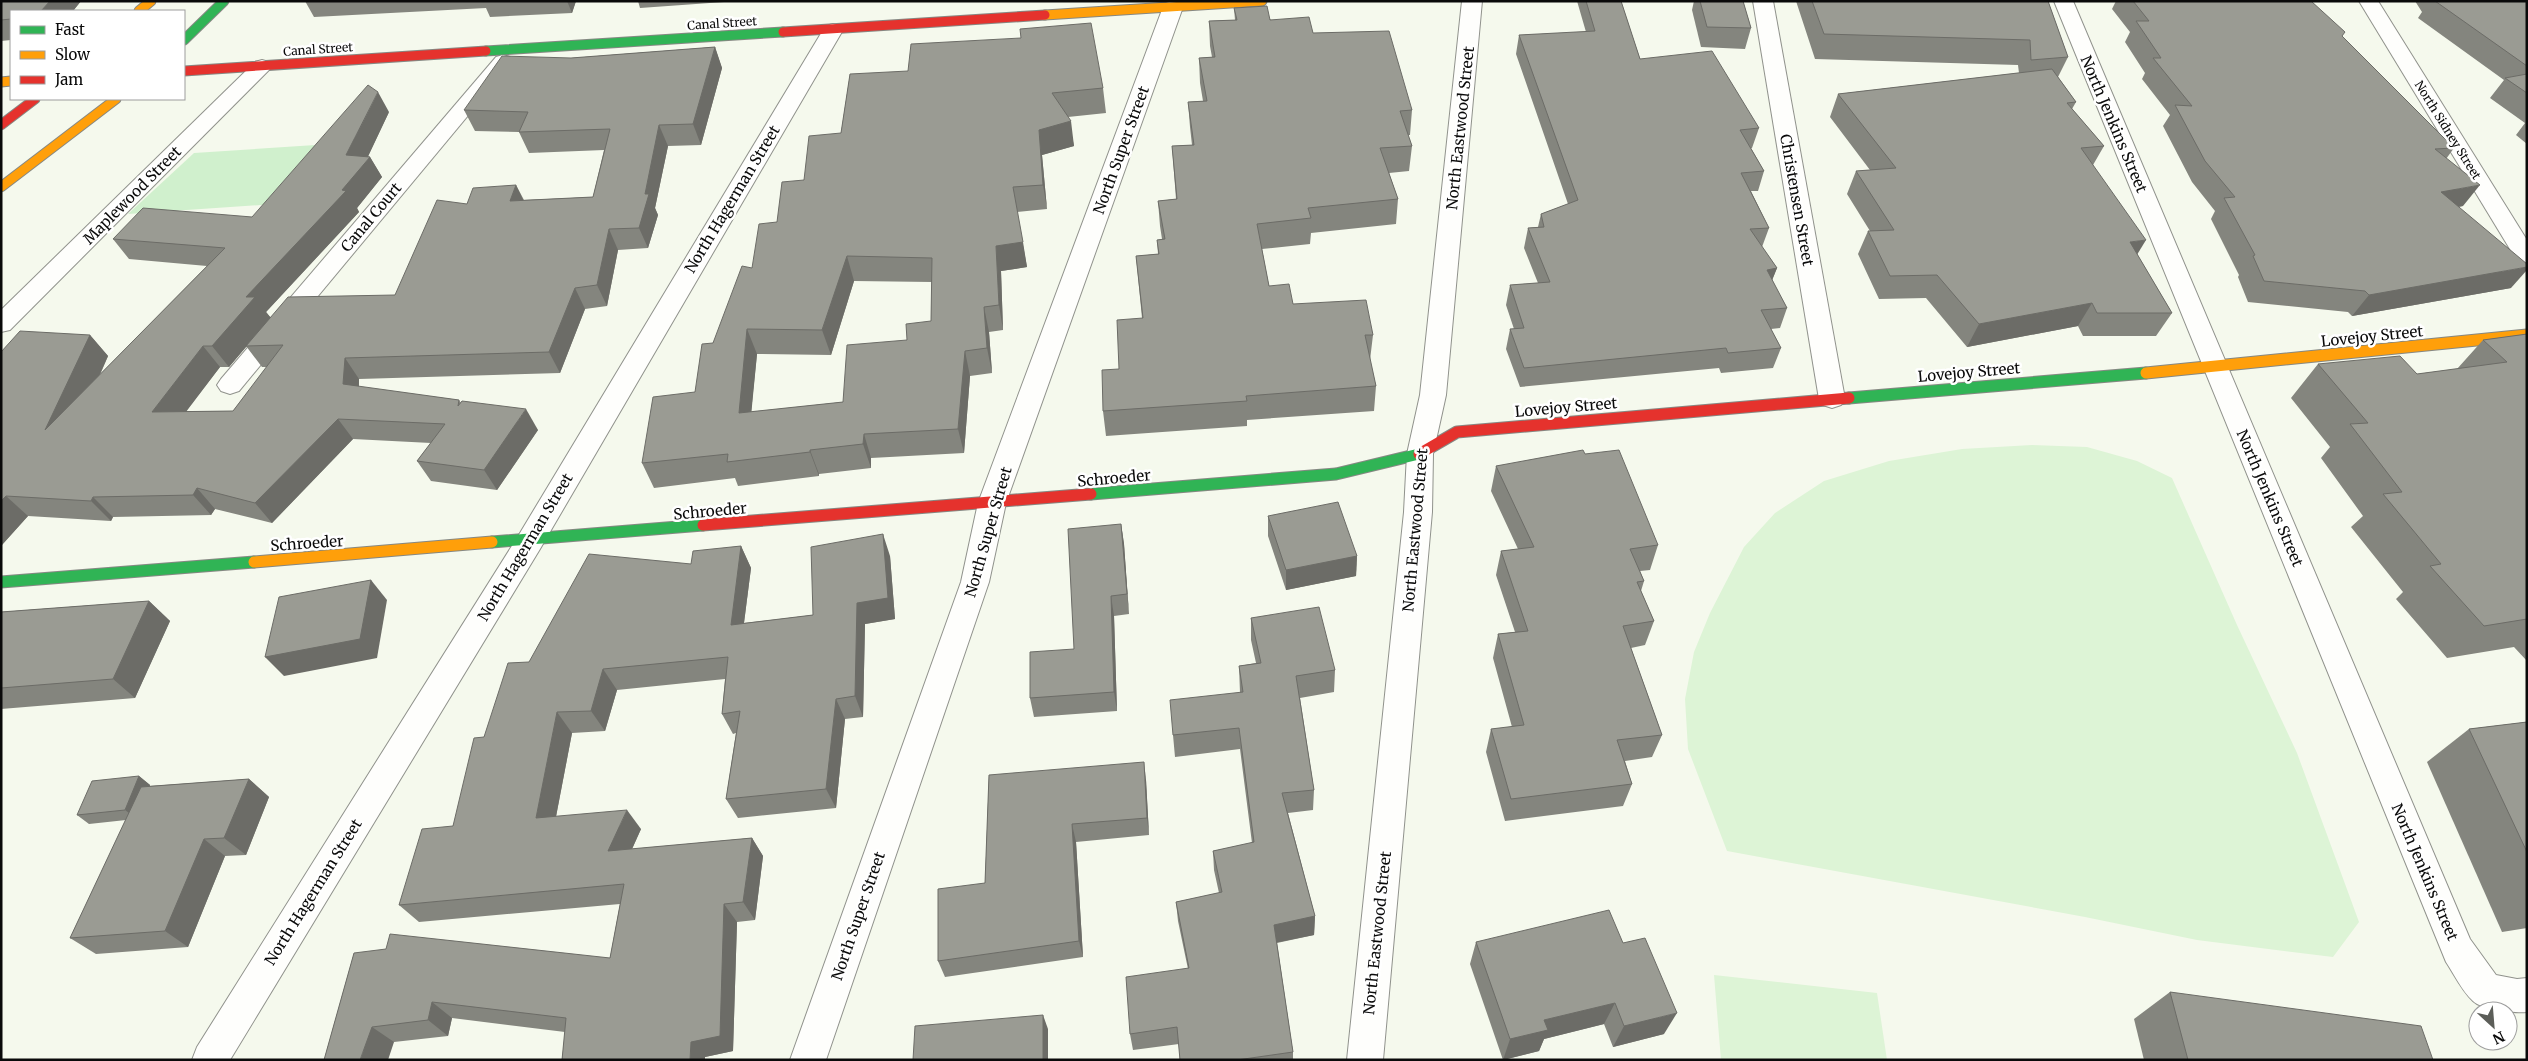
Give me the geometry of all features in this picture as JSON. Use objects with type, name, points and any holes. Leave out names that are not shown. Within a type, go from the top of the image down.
[{"type":"street","points":[[140,10],[151,1]]},
{"type":"street","points":[[185,39],[224,1]]},
{"type":"street","name":"Canal Street","points":[[185,71],[832,30],[1113,6],[1173,7],[1262,1]]},
{"type":"street","name":"North Eastwood Street","points":[[1365,1060],[1418,512],[1420,454],[1434,395],[1472,1]]},
{"type":"street","name":"Christensen Street","points":[[1763,1],[1832,399]]},
{"type":"street","name":"North Jenkins Street","points":[[2063,1],[2458,950],[2486,990],[2517,996],[2527,995]]},
{"type":"street","name":"North Sidney Street","points":[[2368,1],[2527,259]]},
{"type":"street","name":"North Super Street","points":[[808,1060],[975,582],[992,503],[1173,7]]},
{"type":"street","name":"North Hagerman Street","points":[[210,1060],[530,541],[832,30]]},
{"type":"street","name":"Canal Court","points":[[230,385],[512,50]]},
{"type":"street","name":"Maplewood Street","points":[[1,324],[262,66]]},
{"type":"street","points":[[1,125],[34,100]]},
{"type":"street","points":[[1,187],[115,100]]},
{"type":"street","name":"Lovejoy Street","points":[[1420,454],[1457,432],[2215,367],[2527,335]]},
{"type":"street","name":"Schroeder","points":[[1,582],[530,541],[1336,474],[1420,454]]},
{"type":"green space","points":[[346,143],[290,203],[128,214],[194,153]]},
{"type":"green space","points":[[2032,445],[2087,447],[2137,461],[2172,478],[2237,625],[2297,753],[2359,922],[2333,957],[2197,940],[2085,917],[1727,851],[1688,749],[1685,699],[1694,652],[1710,613],[1744,547],[1775,513],[1824,481],[1889,461],[1962,449]]},
{"type":"green space","points":[[1714,975],[1877,993],[1887,1060],[1721,1060]]},
{"type":"building","points":[[1,1],[50,1],[42,10],[10,10],[10,19],[1,20]]},
{"type":"building","points":[[1586,1],[1621,1],[1640,59],[1712,51],[1759,128],[1740,130],[1764,171],[1741,173],[1769,228],[1750,229],[1777,268],[1767,270],[1787,308],[1761,310],[1781,348],[1728,353],[1726,348],[1524,368],[1510,329],[1524,328],[1510,285],[1550,282],[1528,228],[1544,227],[1541,214],[1578,200],[1519,35],[1595,31]]},
{"type":"building","points":[[1700,1],[1743,1],[1751,28],[1707,27]]},
{"type":"building","points":[[1812,1],[2048,1],[2068,57],[2031,60],[2030,40],[1824,34]]},
{"type":"building","points":[[2133,1],[2311,1],[2345,32],[2342,36],[2454,148],[2435,149],[2480,185],[2441,192],[2527,264],[2527,267],[2369,295],[2365,291],[2264,281],[2253,256],[2255,255],[2224,198],[2235,197],[2205,161],[2175,105],[2192,106],[2153,58],[2161,58],[2136,21],[2149,21]]},
{"type":"building","points":[[2435,1],[2527,1],[2527,66]]},
{"type":"building","points":[[1267,6],[1270,20],[1309,17],[1313,33],[1389,31],[1412,110],[1400,111],[1412,146],[1380,148],[1398,199],[1308,208],[1311,218],[1257,224],[1269,286],[1289,284],[1293,304],[1366,300],[1373,335],[1365,335],[1376,386],[1246,396],[1247,401],[1103,411],[1102,370],[1119,369],[1117,320],[1143,318],[1136,256],[1159,254],[1157,240],[1165,239],[1158,201],[1177,199],[1172,146],[1194,145],[1188,102],[1207,101],[1199,58],[1215,57],[1209,21],[1237,20],[1234,8]]},
{"type":"building","points":[[1091,23],[1103,88],[1052,93],[1071,121],[1039,130],[1043,185],[1013,187],[1023,242],[996,246],[999,305],[984,307],[987,348],[965,351],[958,429],[864,434],[863,444],[727,462],[728,454],[642,463],[653,397],[695,392],[702,344],[713,343],[742,266],[752,268],[759,224],[777,222],[782,182],[804,180],[809,136],[841,133],[850,74],[908,71],[911,44],[1021,38],[1020,29]],"holes":[[[847,256],[932,258],[931,321],[906,324],[907,340],[847,345],[843,402],[739,413],[747,329],[822,330]]]},
{"type":"building","points":[[715,47],[693,124],[659,125],[645,194],[649,194],[639,228],[609,229],[597,285],[575,288],[549,352],[345,358],[343,384],[459,400],[458,406],[462,401],[526,409],[484,470],[417,461],[445,424],[338,419],[255,503],[197,488],[193,495],[93,497],[91,501],[6,496],[1,501],[1,352],[20,331],[90,335],[45,430],[225,248],[113,239],[143,208],[252,217],[368,85],[378,92],[346,155],[370,157],[342,190],[346,191],[246,297],[255,297],[212,346],[203,346],[152,412],[233,411],[283,345],[246,346],[288,297],[395,295],[437,200],[467,204],[473,188],[516,185],[510,201],[593,197],[610,129],[519,132],[528,112],[464,110],[502,56],[571,58]]},
{"type":"building","points":[[2052,69],[2076,102],[2067,103],[2104,146],[2081,148],[2146,240],[2130,242],[2172,313],[2097,313],[2092,303],[1979,324],[1937,275],[1890,276],[1868,231],[1894,230],[1856,171],[1896,168],[1838,94]]},
{"type":"building","points":[[2527,74],[2527,93],[2505,78]]},
{"type":"building","points":[[2527,334],[2527,619],[2484,626],[2430,566],[2441,564],[2383,494],[2402,492],[2350,424],[2368,423],[2318,364],[2400,356],[2417,374],[2507,362],[2483,340]]},
{"type":"building","points":[[1583,450],[1585,454],[1619,450],[1658,545],[1630,549],[1644,581],[1637,582],[1654,621],[1623,626],[1662,735],[1617,740],[1632,784],[1511,799],[1491,729],[1524,725],[1498,634],[1528,631],[1501,551],[1534,547],[1496,466]]},
{"type":"building","points":[[1338,502],[1357,556],[1286,570],[1268,516]]},
{"type":"building","points":[[1121,524],[1127,594],[1111,596],[1114,692],[1030,698],[1030,652],[1074,649],[1068,529]]},
{"type":"building","points":[[883,534],[888,598],[857,603],[855,696],[836,699],[826,789],[726,799],[740,711],[722,714],[728,657],[603,669],[591,711],[557,712],[536,818],[627,810],[608,851],[752,838],[743,902],[724,904],[720,1036],[691,1042],[690,1060],[562,1060],[566,1018],[432,1002],[428,1020],[372,1027],[360,1060],[324,1060],[354,953],[386,949],[390,934],[610,958],[624,884],[399,905],[422,829],[453,826],[474,738],[484,737],[508,663],[529,662],[589,554],[691,564],[693,551],[741,546],[731,625],[813,615],[811,547]]},
{"type":"building","points":[[371,580],[360,639],[265,657],[279,597]]},
{"type":"building","points":[[149,601],[113,679],[1,688],[1,612]]},
{"type":"building","points":[[1319,607],[1335,670],[1296,676],[1314,790],[1282,793],[1315,916],[1274,925],[1293,1052],[1237,1060],[1180,1060],[1177,1027],[1130,1034],[1126,977],[1189,968],[1176,902],[1222,892],[1213,851],[1254,842],[1239,728],[1173,735],[1170,700],[1243,692],[1239,666],[1261,663],[1251,618]]},
{"type":"building","points":[[2527,722],[2527,852],[2469,729]]},
{"type":"building","points":[[1144,762],[1147,818],[1072,824],[1079,941],[938,961],[938,889],[985,883],[989,775]]},
{"type":"building","points":[[139,776],[125,810],[77,815],[92,781]]},
{"type":"building","points":[[249,779],[224,838],[204,839],[165,931],[70,938],[141,787]]},
{"type":"building","points":[[1609,910],[1623,943],[1645,938],[1677,1013],[1624,1026],[1615,1003],[1544,1020],[1548,1030],[1510,1039],[1476,942]]},
{"type":"building","points":[[2170,992],[2421,1026],[2433,1060],[2188,1060]]},
{"type":"building","points":[[1043,1015],[1043,1060],[913,1060],[915,1026]]},
{"type":"traffic: fast","points":[[185,39],[224,1]]},
{"type":"traffic: fast","points":[[486,51],[783,32]]},
{"type":"traffic: fast","points":[[1849,398],[2146,373]]},
{"type":"traffic: fast","points":[[1091,494],[1336,474],[1419,454]]},
{"type":"traffic: fast","points":[[492,542],[703,525]]},
{"type":"traffic: fast","points":[[1,582],[254,562]]},
{"type":"traffic: slow","points":[[140,10],[151,1]]},
{"type":"traffic: slow","points":[[1045,15],[1262,1]]},
{"type":"traffic: slow","points":[[1,82],[10,81]]},
{"type":"traffic: slow","points":[[1,187],[115,100]]},
{"type":"traffic: slow","points":[[2146,373],[2527,335]]},
{"type":"traffic: slow","points":[[254,562],[492,542]]},
{"type":"traffic: jam","points":[[783,32],[1045,15]]},
{"type":"traffic: jam","points":[[185,71],[486,51]]},
{"type":"traffic: jam","points":[[1,125],[34,100]]},
{"type":"traffic: jam","points":[[1419,454],[1457,432],[1849,398]]},
{"type":"traffic: jam","points":[[703,525],[1091,494]]}]
